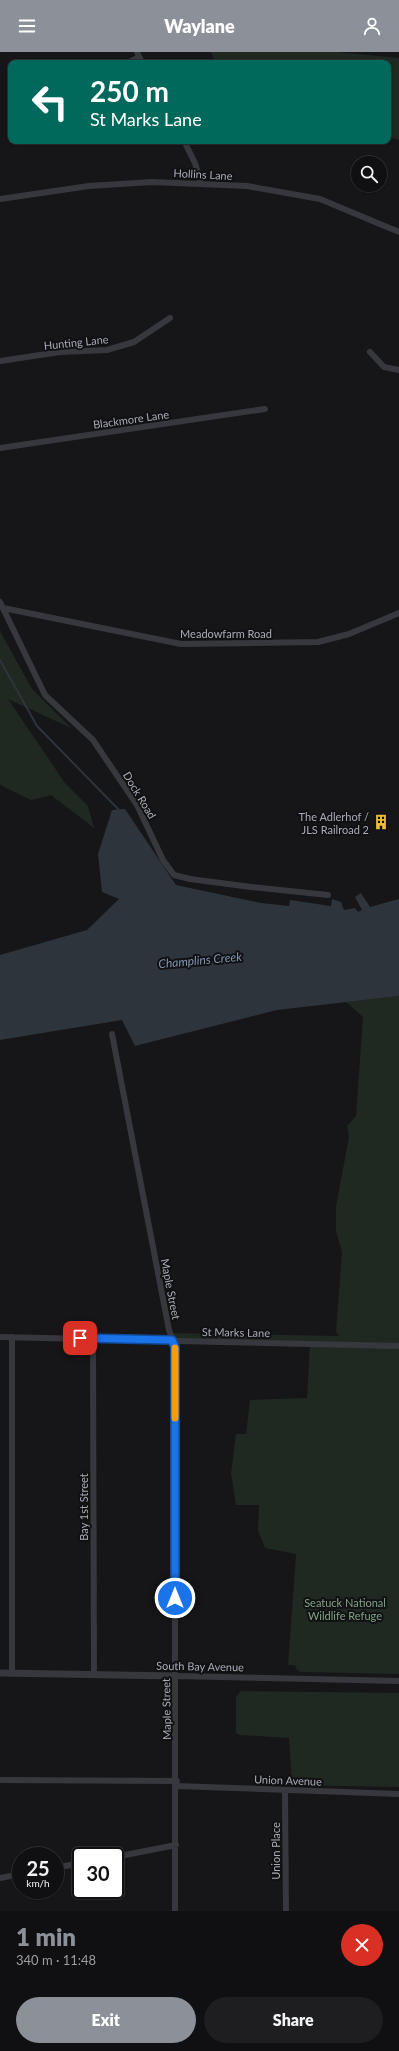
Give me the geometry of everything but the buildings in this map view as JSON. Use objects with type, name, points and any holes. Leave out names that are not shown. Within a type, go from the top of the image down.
[{"type":"street","points":[[186,144],[195,163],[201,183]]},
{"type":"street","name":"Hollins Lane","points":[[0,199],[89,186],[152,182],[247,186],[320,199],[399,232]]},
{"type":"street","name":"Hunting Lane","points":[[0,361],[60,352],[108,350],[134,342],[170,318]]},
{"type":"street","points":[[370,352],[384,367],[399,370]]},
{"type":"street","name":"Blackmore Lane","points":[[0,448],[265,409]]},
{"type":"street","name":"Meadowfarm Road","points":[[1,605],[181,644],[318,642],[349,634],[399,613]]},
{"type":"street","name":"Dock Road","points":[[1,605],[45,695],[93,740],[137,805],[163,860],[174,875],[220,883],[328,895]]},
{"type":"street","name":"Maple Street","points":[[112,1034],[169,1330],[175,1347],[175,1911]]},
{"type":"street","name":"St Marks Lane","points":[[0,1337],[399,1346]]},
{"type":"street","points":[[12,1337],[12,1673]]},
{"type":"street","name":"Bay 1st Street","points":[[93,1339],[94,1674]]},
{"type":"street","name":"South Bay Avenue","points":[[0,1673],[399,1681]]},
{"type":"street","name":"Union Avenue","points":[[0,1780],[176,1783],[285,1791],[399,1794]]},
{"type":"street","name":"Union Place","points":[[285,1791],[286,1911]]},
{"type":"street","points":[[124,1855],[176,1845]]},
{"type":"street","points":[[0,1878],[12,1876]]},
{"type":"green space","points":[[211,52],[336,52],[399,58],[399,140],[391,138],[391,60],[215,60]]},
{"type":"green space","points":[[0,631],[32,689],[71,728],[8,699],[65,783],[88,806],[94,828],[51,795],[31,800],[0,785]]},
{"type":"green space","name":"Seatuck National Wildlife Refuge","points":[[399,996],[399,1674],[301,1672],[297,1670],[295,1665],[288,1665],[296,1554],[265,1548],[258,1531],[259,1505],[236,1505],[231,1473],[236,1434],[246,1434],[250,1400],[307,1398],[310,1344],[176,1341],[170,1333],[339,1336],[336,1332],[342,1252],[336,1231],[336,1206],[349,1137],[347,1126],[356,1116],[363,1017],[346,1002]]},
{"type":"green space","points":[[241,1691],[399,1693],[399,1787],[292,1785],[289,1738],[240,1735],[236,1733],[236,1697]]},
{"type":"water","name":"Champlins Creek","points":[[125,809],[176,885],[261,903],[289,906],[290,900],[331,906],[332,899],[341,902],[344,910],[355,908],[358,912],[362,910],[355,897],[361,893],[370,907],[399,899],[399,996],[277,1010],[135,1046],[122,1020],[0,1040],[0,955],[87,930],[119,899],[102,892],[98,854],[112,810]]},
{"type":"waterway","points":[[0,660],[37,726],[120,811]]},
{"type":"slow traffic","points":[[175,1348],[175,1418]]},
{"type":"place","name":"The Adlerhof / JLS Railroad 2","points":[[381,822]]},
{"type":"route","points":[[80,1338],[172,1340],[175,1347],[175,1598]]}]
